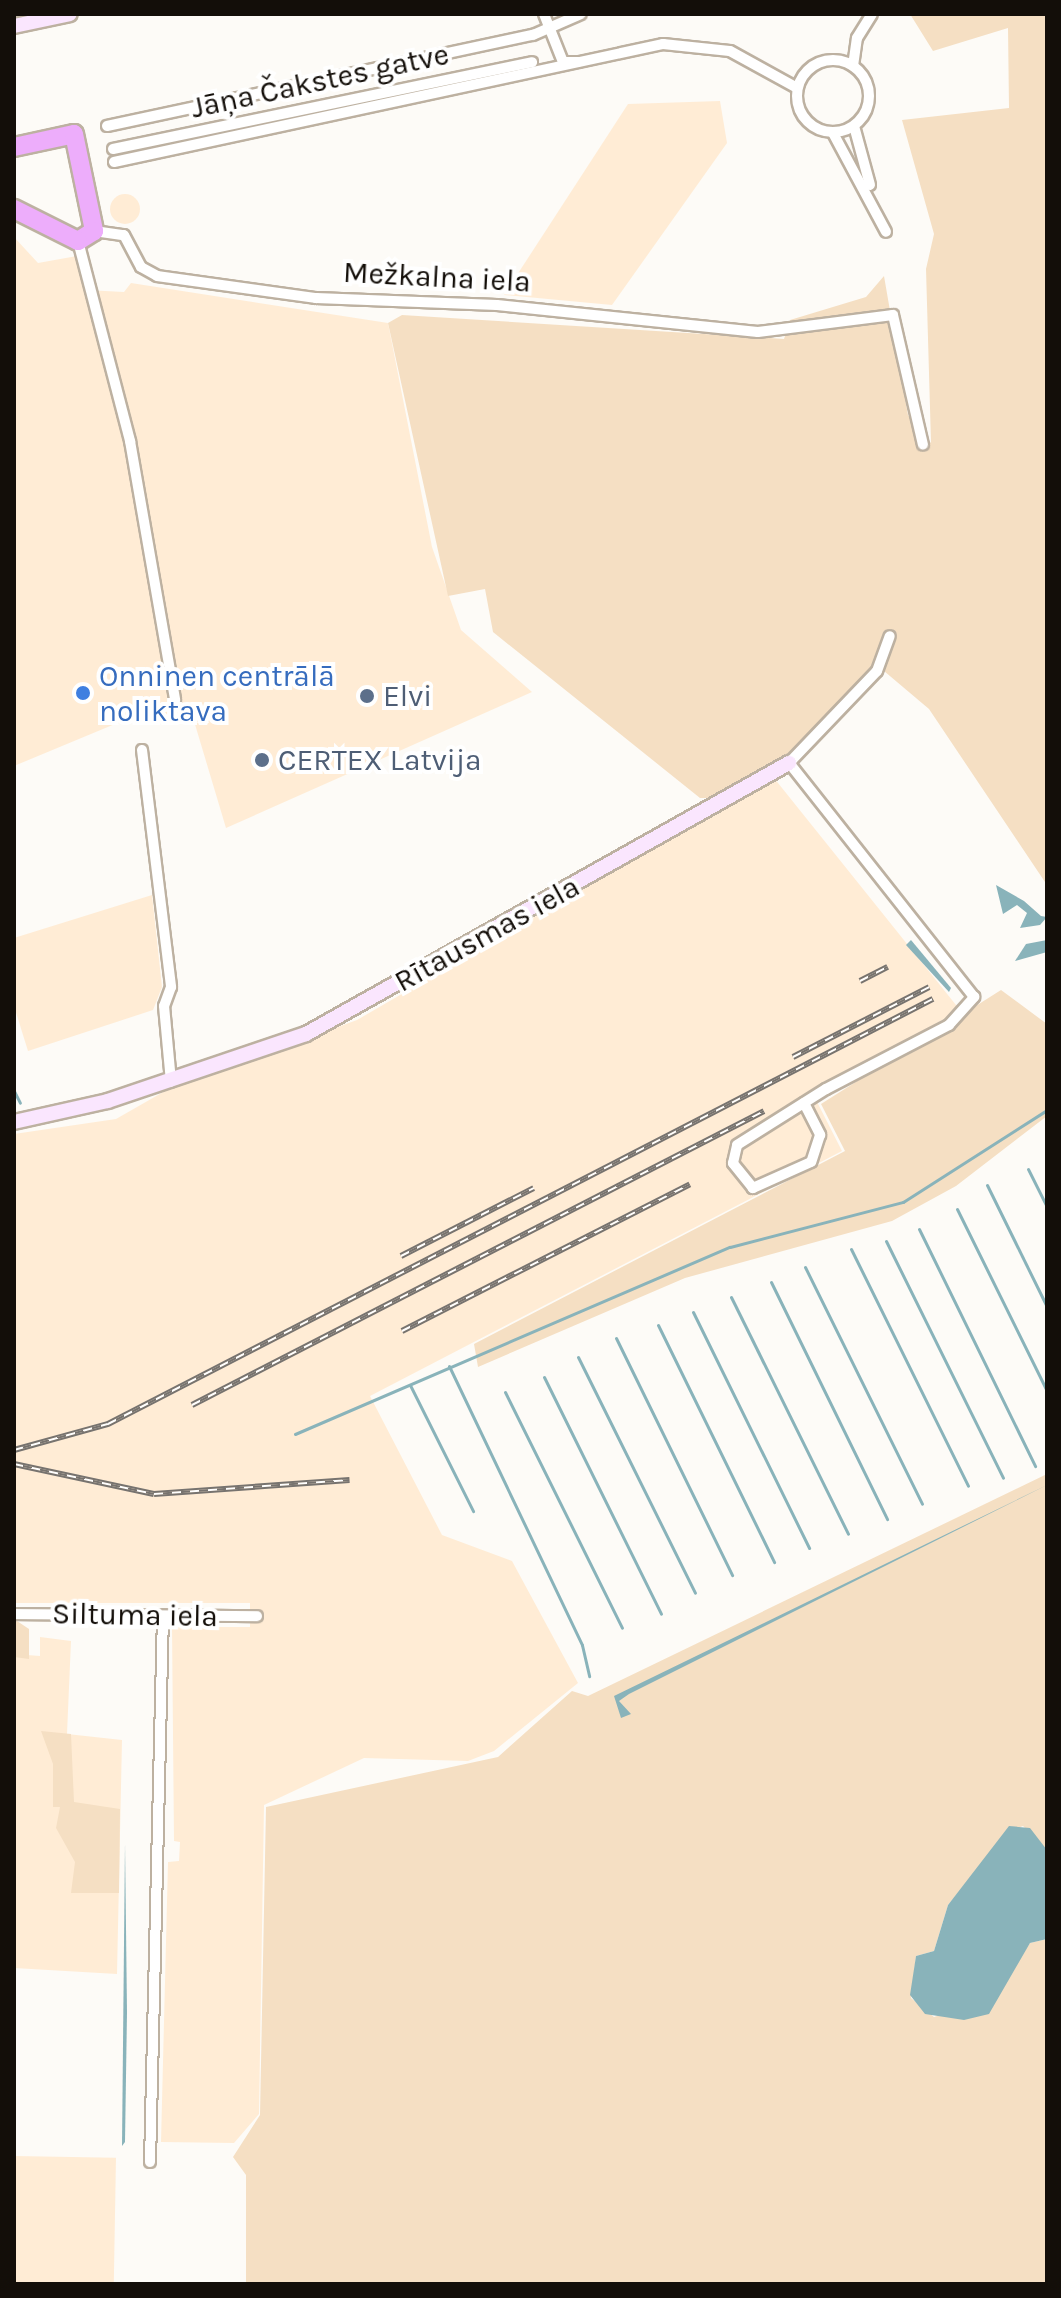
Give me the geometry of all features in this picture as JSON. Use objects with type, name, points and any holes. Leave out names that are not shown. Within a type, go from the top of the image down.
[{"type":"highway","points":[[14,147],[74,134],[86,236]]},
{"type":"highway","name":"Mežkalna iela","points":[[14,209],[86,236]]},
{"type":"street","points":[[14,26],[70,14]]},
{"type":"street","points":[[581,14],[547,19],[563,62],[588,62]]},
{"type":"street","points":[[853,66],[820,62],[797,88],[807,123],[833,133],[854,126],[869,101],[853,66],[857,38],[872,14]]},
{"type":"street","name":"Jāņa Čakstes gatve","points":[[107,126],[533,35],[547,19]]},
{"type":"street","name":"Jāņa Čakstes gatve","points":[[114,162],[663,44],[701,44],[785,76],[797,88]]},
{"type":"street","name":"Jāņa Čakstes gatve","points":[[113,149],[532,62]]},
{"type":"street","points":[[833,133],[886,232],[854,126]]},
{"type":"street","points":[[159,152],[180,136]]},
{"type":"street","name":"Mežkalna iela","points":[[86,236],[124,235],[141,267],[157,276],[316,298],[497,305],[770,333],[893,315],[923,445]]},
{"type":"street","points":[[86,236],[130,441],[175,700]]},
{"type":"street","name":"Rītausmas iela","points":[[14,1122],[171,1082],[321,1027],[789,763],[877,671],[890,636]]},
{"type":"street","points":[[142,750],[171,987],[164,1006],[171,1082]]},
{"type":"street","points":[[789,763],[974,997],[949,1025],[804,1103],[732,1151],[741,1179],[753,1188],[811,1162],[820,1135],[804,1103]]},
{"type":"street","name":"Siltuma iela","points":[[14,1614],[257,1616]]},
{"type":"street","points":[[150,2162],[163,1616]]},
{"type":"shaded area","points":[[910,14],[1047,14],[1047,885],[929,709],[884,671],[872,670],[801,750],[715,798],[700,798],[493,632],[485,589],[448,596],[388,323],[402,315],[784,339],[790,320],[866,297],[884,276],[908,415],[931,443],[926,269],[934,234],[902,120],[1009,108],[1008,28],[933,51]]},
{"type":"shaded area","points":[[720,101],[727,143],[612,305],[504,295],[628,104]]},
{"type":"shaded area","points":[[125,194],[131,195],[139,203],[139,215],[131,223],[125,224],[119,223],[111,215],[110,209],[111,203],[119,195]]},
{"type":"shaded area","points":[[14,237],[38,263],[77,256],[86,290],[124,292],[131,283],[388,323],[432,547],[461,630],[532,692],[226,828],[191,711],[115,724],[14,766]]},
{"type":"shaded area","points":[[774,778],[960,1010],[813,1094],[842,1151],[370,1396],[442,1535],[512,1561],[578,1683],[494,1751],[468,1761],[364,1758],[264,1805],[259,2114],[234,2143],[161,2142],[168,1862],[179,1861],[180,1842],[174,1841],[172,1627],[250,1627],[250,1603],[14,1603],[14,1134],[116,1119],[165,1091],[357,1020]]},
{"type":"shaded area","points":[[152,895],[162,987],[153,1010],[28,1051],[14,1006],[14,938]]},
{"type":"shaded area","points":[[1001,990],[1047,1024],[1047,1116],[956,1186],[892,1221],[685,1278],[478,1367],[474,1344],[845,1151],[821,1104]]},
{"type":"shaded area","points":[[1047,1474],[1047,1850],[1023,1826],[1007,1832],[948,1905],[934,1951],[916,1956],[911,1998],[934,2017],[993,1997],[1030,1943],[1047,1939],[1047,2284],[246,2284],[246,2175],[233,2157],[260,2115],[266,1807],[498,1757],[572,1691],[588,1696]]},
{"type":"shaded area","points":[[14,1619],[29,1629],[29,1659],[14,1657]]},
{"type":"shaded area","points":[[40,1637],[71,1641],[67,1734],[122,1740],[117,1974],[14,1968],[14,1654],[40,1656]]},
{"type":"shaded area","points":[[41,1731],[71,1734],[74,1802],[120,1809],[119,1893],[71,1893],[75,1862],[56,1828],[60,1807],[53,1807],[53,1764]]},
{"type":"shaded area","points":[[14,2156],[116,2158],[114,2284],[14,2284]]},
{"type":"water","points":[[996,885],[1047,917],[1040,925],[1020,928],[1027,913],[1017,905],[1003,914]]},
{"type":"water","points":[[911,940],[951,988],[949,992],[906,945]]},
{"type":"water","points":[[1047,940],[1047,952],[1015,961],[1026,944]]},
{"type":"water","points":[[1047,1485],[629,1694],[619,1701],[631,1714],[621,1718],[614,1696]]},
{"type":"water","points":[[1009,1826],[1030,1828],[1047,1850],[1047,1939],[1030,1943],[989,2014],[964,2020],[925,2014],[910,1995],[916,1956],[934,1951],[948,1905]]},
{"type":"water","points":[[125,1843],[127,2012],[125,2142],[122,2146]]},
{"type":"waterway","points":[[14,1091],[20,1103]]},
{"type":"waterway","points":[[295,1434],[730,1247],[903,1202],[1047,1110]]},
{"type":"waterway","points":[[1028,1169],[1047,1207]]},
{"type":"waterway","points":[[987,1185],[1047,1307]]},
{"type":"waterway","points":[[957,1209],[1047,1391]]},
{"type":"waterway","points":[[919,1229],[1035,1466]]},
{"type":"waterway","points":[[886,1241],[1003,1478]]},
{"type":"waterway","points":[[851,1249],[968,1486]]},
{"type":"waterway","points":[[805,1267],[922,1504]]},
{"type":"waterway","points":[[771,1282],[887,1519]]},
{"type":"waterway","points":[[731,1297],[848,1534]]},
{"type":"waterway","points":[[693,1312],[809,1548]]},
{"type":"waterway","points":[[658,1325],[774,1562]]},
{"type":"waterway","points":[[616,1338],[732,1575]]},
{"type":"waterway","points":[[578,1357],[695,1593]]},
{"type":"waterway","points":[[449,1366],[582,1645],[589,1676]]},
{"type":"waterway","points":[[544,1377],[661,1614]]},
{"type":"waterway","points":[[410,1385],[473,1511]]},
{"type":"waterway","points":[[505,1392],[622,1628]]},
{"type":"railway","points":[[860,981],[888,967]]},
{"type":"railway","points":[[793,1057],[929,987]]},
{"type":"railway","points":[[14,1450],[108,1424],[933,999]]},
{"type":"railway","points":[[192,1405],[764,1111]]},
{"type":"railway","points":[[402,1331],[690,1184]]},
{"type":"railway","points":[[401,1256],[534,1188]]},
{"type":"railway","points":[[14,1464],[154,1494],[350,1480]]},
{"type":"place","name":"Onninen centrālā noliktava","points":[[83,693]]},
{"type":"place","name":"Elvi","points":[[367,696]]},
{"type":"place","name":"CERTEX Latvija","points":[[262,760]]}]
